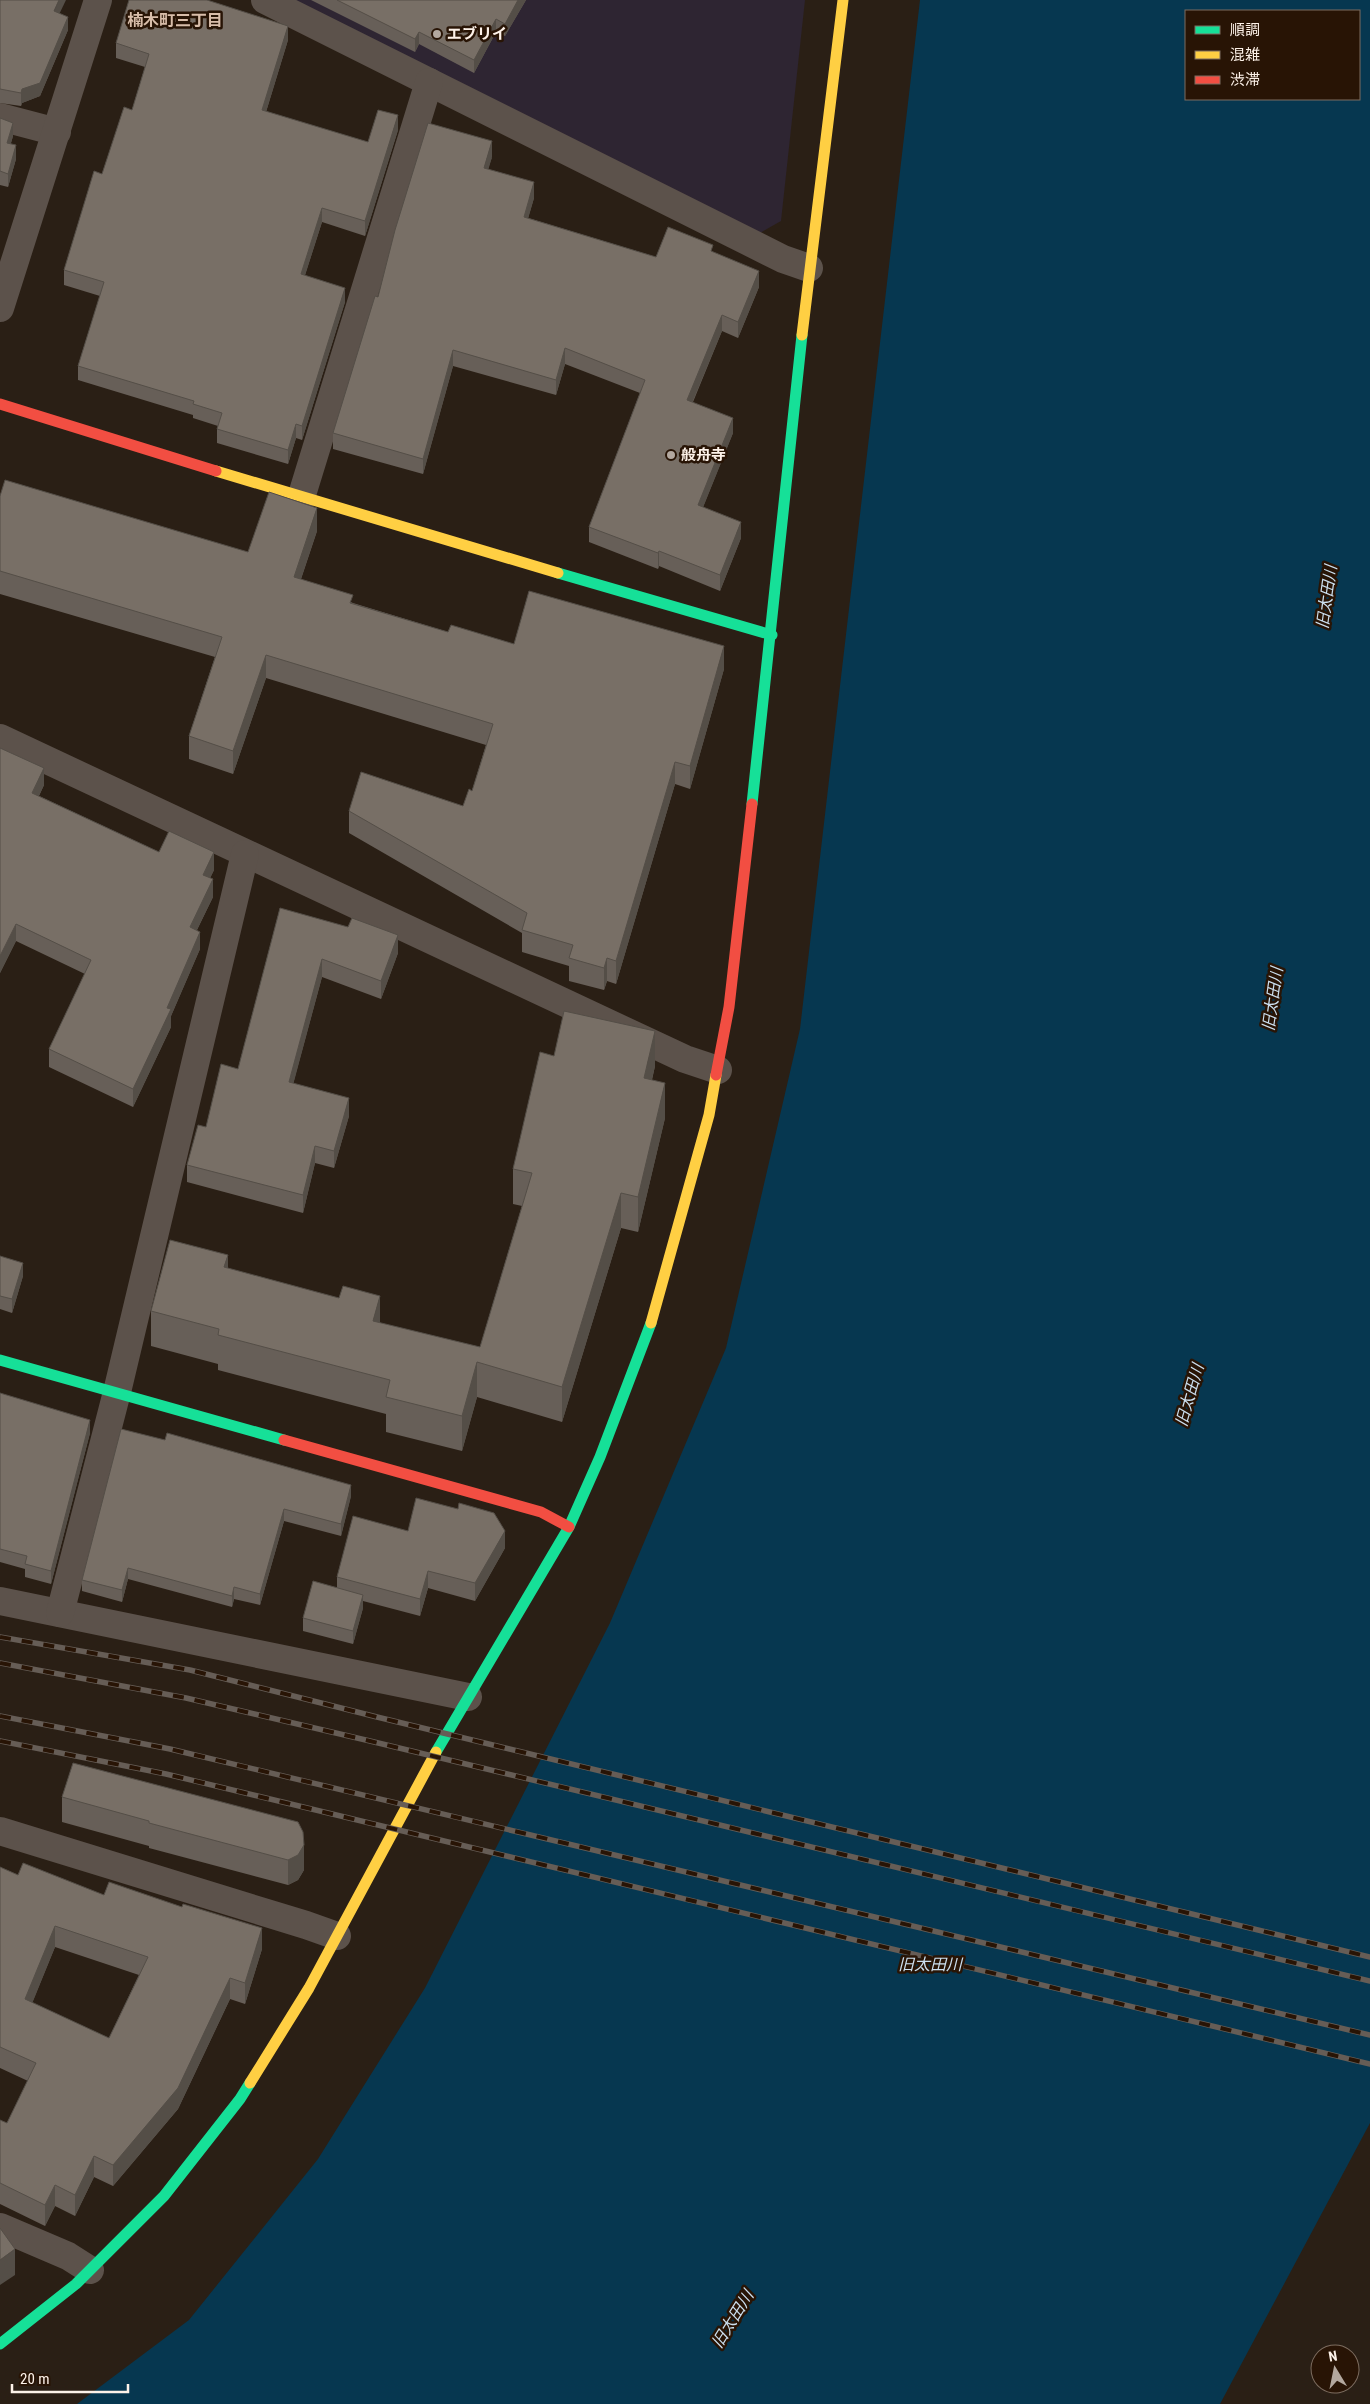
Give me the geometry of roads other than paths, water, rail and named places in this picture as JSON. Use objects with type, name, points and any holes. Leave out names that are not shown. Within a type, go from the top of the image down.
[{"type":"street","points":[[0,308],[58,132],[98,0]]},
{"type":"street","points":[[265,0],[783,259],[809,268]]},
{"type":"street","points":[[0,2344],[76,2284],[164,2196],[240,2099],[309,1988],[468,1696],[569,1527],[600,1457],[650,1327],[709,1115],[728,1007],[772,635],[809,268],[843,0]]},
{"type":"street","points":[[302,498],[429,82]]},
{"type":"street","points":[[0,117],[58,132]]},
{"type":"street","points":[[0,404],[302,498],[772,635]]},
{"type":"street","points":[[0,738],[685,1059],[718,1070]]},
{"type":"street","points":[[60,1613],[117,1392],[245,854]]},
{"type":"street","points":[[0,1360],[541,1512],[569,1527]]},
{"type":"street","points":[[0,1601],[468,1696]]},
{"type":"street","points":[[0,1831],[337,1936]]},
{"type":"street","points":[[0,2227],[68,2256],[90,2270]]},
{"type":"water","name":"旧太田川","points":[[920,0],[1370,0],[1370,2123],[1220,2404],[77,2404],[189,2320],[318,2159],[425,1988],[610,1623],[726,1348],[800,1029]]},
{"type":"railway","points":[[0,1637],[190,1670],[1370,1957]]},
{"type":"railway","points":[[0,1663],[186,1698],[1370,1981]]},
{"type":"railway","points":[[0,1716],[170,1749],[1370,2035]]},
{"type":"railway","points":[[0,1741],[166,1774],[1370,2064]]},
{"type":"place","name":"エブリイ","points":[[437,34]]},
{"type":"place","name":"般舟寺","points":[[671,455]]},
{"type":"district","name":"楠木町三丁目","points":[[175,20]]}]
